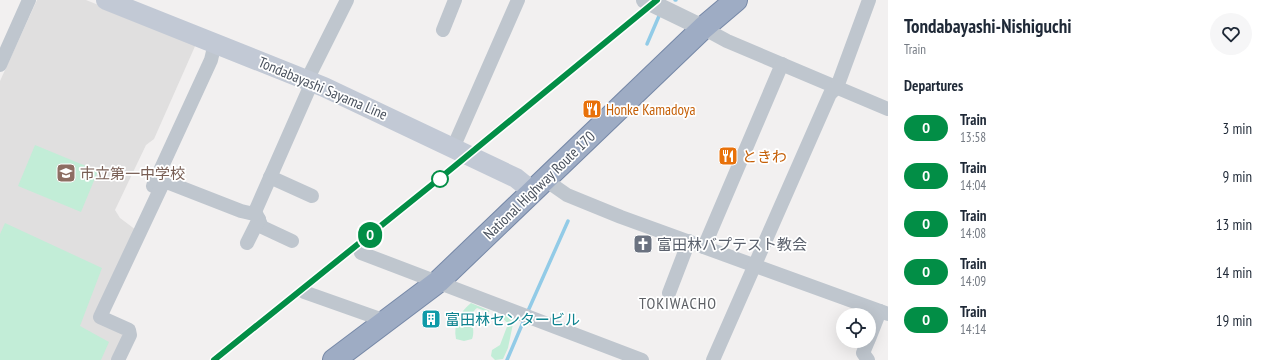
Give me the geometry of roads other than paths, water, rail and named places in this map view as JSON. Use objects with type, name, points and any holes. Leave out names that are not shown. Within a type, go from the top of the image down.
[{"type":"highway","name":"National Highway Route 170","points":[[334,360],[438,281],[703,28],[736,0]]},
{"type":"main road","name":"Tondabayashi Sayama Line","points":[[106,0],[307,80],[516,178],[538,185]]},
{"type":"street","points":[[0,65],[29,0]]},
{"type":"street","points":[[247,243],[270,177],[309,89],[307,80],[346,0]]},
{"type":"street","points":[[443,30],[455,0]]},
{"type":"street","points":[[453,148],[518,0]]},
{"type":"street","points":[[645,0],[666,9],[727,41],[888,109]]},
{"type":"street","points":[[713,360],[756,266],[830,94],[836,88],[869,0]]},
{"type":"street","points":[[153,186],[211,60],[215,44]]},
{"type":"street","points":[[704,247],[782,64]]},
{"type":"street","points":[[270,177],[312,196]]},
{"type":"street","points":[[118,360],[130,335],[129,330],[100,317],[164,180],[241,211],[257,215]]},
{"type":"street","points":[[538,185],[884,312],[876,327]]},
{"type":"street","points":[[257,215],[262,227],[292,241]]},
{"type":"street","points":[[669,294],[689,241]]},
{"type":"street","points":[[361,253],[438,281],[642,360]]},
{"type":"street","points":[[304,292],[386,321]]},
{"type":"street","points":[[865,348],[863,353],[868,360]]},
{"type":"waterway","points":[[647,44],[659,16]]},
{"type":"waterway","points":[[528,311],[568,221]]},
{"type":"waterway","points":[[507,360],[524,320]]},
{"type":"railway","points":[[214,360],[439,179],[657,0]]},
{"type":"train","name":"O","points":[[214,360],[439,179],[657,0]]},
{"type":"place","name":"Honke Kamadoya","points":[[592,109]]},
{"type":"place","name":"ときわ","points":[[728,156]]},
{"type":"place","name":"市立第一中学校","points":[[66,173]]},
{"type":"place","name":"富田林バプテスト教会","points":[[643,244]]},
{"type":"place","name":"富田林センタービル","points":[[431,319]]},
{"type":"district","name":"TOKIWACHO","points":[[678,303]]}]
